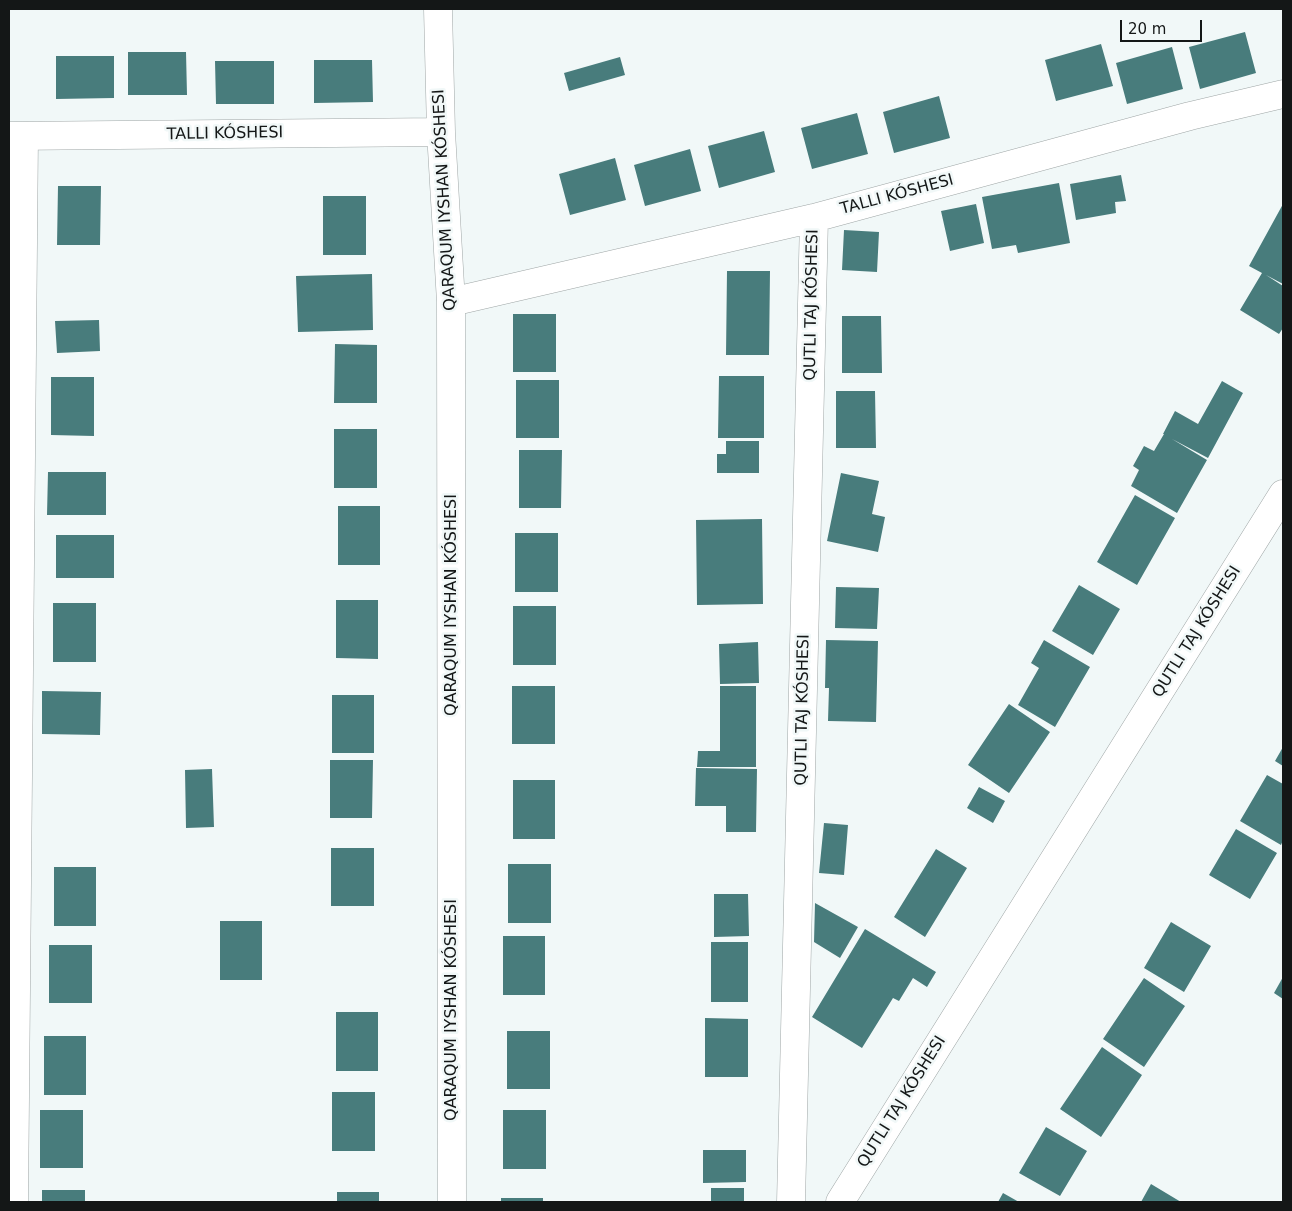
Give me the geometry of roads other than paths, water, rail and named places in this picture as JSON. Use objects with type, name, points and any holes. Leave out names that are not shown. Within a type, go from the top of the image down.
[{"type":"street","name":"QARAQUM IYSHAN KÓSHESI","points":[[438,9],[440,132],[451,302],[452,1202]]},
{"type":"street","points":[[451,302],[814,218],[1190,116],[1283,94]]},
{"type":"street","points":[[14,1202],[16,136],[440,132]]},
{"type":"street","points":[[791,1202],[814,218]]},
{"type":"street","points":[[840,1202],[1283,494]]}]
